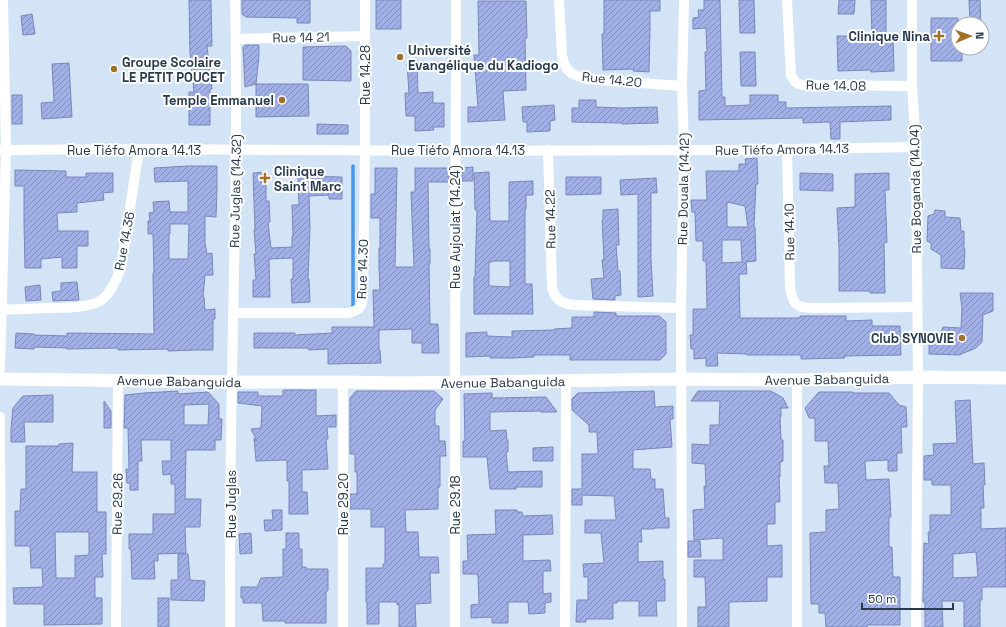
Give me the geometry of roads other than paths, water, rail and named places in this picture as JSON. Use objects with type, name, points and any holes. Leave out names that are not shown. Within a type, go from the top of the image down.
[{"type":"street","points":[[0,369],[2,310],[3,0]]},
{"type":"street","name":"Rue Juglas (14.32)","points":[[232,382],[236,150],[235,0]]},
{"type":"street","name":"Rue 14.28","points":[[365,0],[365,150]]},
{"type":"street","name":"Rue Aujoulat (14.24)","points":[[455,383],[456,0]]},
{"type":"street","name":"Rue 14.20","points":[[559,0],[562,59],[566,68],[574,75],[586,79],[682,86]]},
{"type":"street","name":"Rue Douala (14.12)","points":[[682,627],[681,308],[684,150],[682,86],[684,0]]},
{"type":"street","name":"Rue 14.08","points":[[787,0],[791,75],[797,84],[912,86]]},
{"type":"street","name":"Rue Boganda (14.04)","points":[[912,0],[912,86],[916,146],[918,377],[916,627]]},
{"type":"street","name":"Rue 14 21","points":[[236,39],[365,36]]},
{"type":"street","name":"Rue Tiéfo Amora 14.13","points":[[3,150],[787,150],[916,146]]},
{"type":"street","name":"Rue 14.36","points":[[2,310],[85,306],[100,301],[108,294],[122,267],[139,149]]},
{"type":"street","name":"Rue 14.30","points":[[233,313],[348,313],[359,309],[362,305],[363,298],[365,150]]},
{"type":"street","name":"Rue 14.22","points":[[548,150],[552,287],[556,298],[566,304],[574,305],[681,308]]},
{"type":"street","name":"Rue 14.10","points":[[787,150],[790,288],[792,298],[797,305],[804,308],[917,307]]},
{"type":"street","name":"Avenue Babanguida","points":[[0,379],[455,383],[682,379],[797,380],[918,377],[1006,378]]},
{"type":"street","name":"Rue 29.26","points":[[116,627],[118,380]]},
{"type":"street","points":[[797,380],[797,627]]},
{"type":"street","points":[[565,627],[566,381]]},
{"type":"street","name":"Rue Juglas","points":[[230,627],[232,382]]},
{"type":"street","name":"Rue 29.20","points":[[343,382],[343,627]]},
{"type":"street","name":"Rue 29.18","points":[[455,383],[455,627]]},
{"type":"street","points":[[0,417],[1,627]]},
{"type":"waterway","points":[[353,166],[353,310]]},
{"type":"place","name":"Clinique Nina","points":[[939,36]]},
{"type":"place","name":"Université Evangélique du Kadiogo","points":[[400,57]]},
{"type":"place","name":"Groupe Scolaire LE PETIT POUCET","points":[[114,69]]},
{"type":"place","name":"Temple Emmanuel","points":[[282,100]]},
{"type":"place","name":"Clinique Saint Marc","points":[[265,178]]},
{"type":"place","name":"Club SYNOVIE","points":[[962,338]]}]
